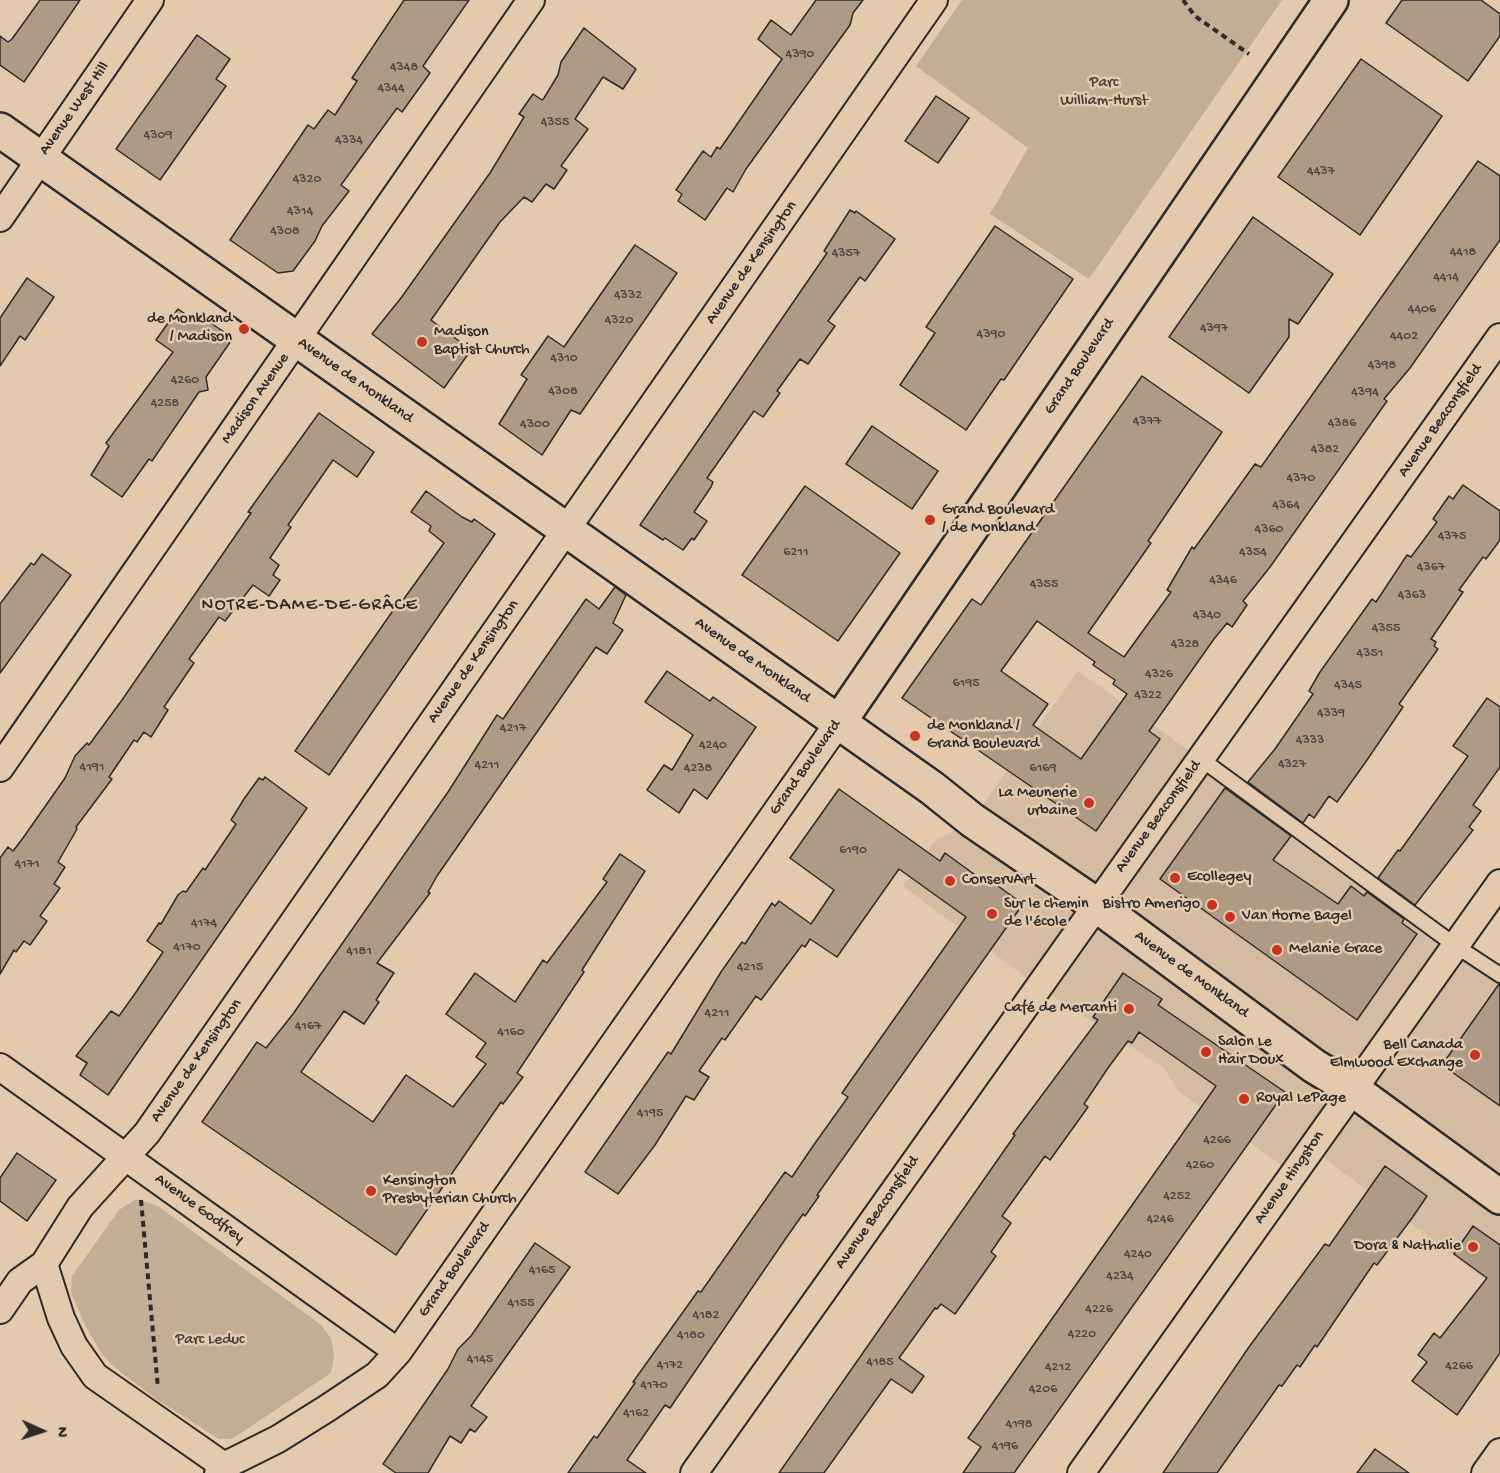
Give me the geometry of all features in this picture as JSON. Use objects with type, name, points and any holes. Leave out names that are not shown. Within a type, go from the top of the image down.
[{"type":"street","name":"Avenue West Hill","points":[[0,218],[150,0]]},
{"type":"street","name":"Madison Avenue","points":[[0,768],[531,0]]},
{"type":"street","name":"Avenue de Kensington","points":[[0,1310],[20,1281],[44,1264],[80,1207],[128,1157],[147,1133],[934,0]]},
{"type":"street","name":"Grand Boulevard","points":[[221,1470],[278,1439],[326,1409],[376,1375],[398,1352],[839,722],[1331,0]]},
{"type":"street","name":"Avenue de Monkland","points":[[0,130],[932,788],[972,820],[1095,904],[1314,1066],[1355,1091],[1500,1197]]},
{"type":"street","name":"Avenue Beaconsfield","points":[[694,1473],[1095,904],[1201,759],[1500,337]]},
{"type":"street","name":"Avenue Hingston","points":[[1081,1473],[1355,1091],[1500,883]]},
{"type":"street","name":"Avenue Godfrey","points":[[0,1068],[128,1157],[398,1352]]},
{"type":"street","points":[[44,1264],[61,1318],[74,1346],[95,1376],[221,1470]]},
{"type":"street","points":[[1485,1473],[1500,1452]]},
{"type":"lane","points":[[1201,759],[1456,946],[1500,975]]},
{"type":"path","points":[[1183,0],[1195,16],[1249,54]]},
{"type":"path","points":[[141,1200],[159,1393]]},
{"type":"shaded area","points":[[1078,671],[1500,975],[1500,1291],[1319,1154],[1301,1179],[1178,1091],[1164,1068],[1039,987],[903,886],[935,841],[972,820]]},
{"type":"green space","name":"Parc William-Hurst","points":[[962,0],[1282,0],[1089,279],[990,214],[1028,148],[916,66]]},
{"type":"green space","name":"Parc Leduc","points":[[136,1199],[158,1206],[320,1324],[331,1338],[334,1356],[331,1373],[232,1439],[219,1439],[159,1401],[119,1371],[103,1356],[85,1325],[71,1292],[72,1276],[119,1210]]},
{"type":"building","points":[[40,0],[80,0],[24,82],[0,65],[0,36],[8,42],[12,39]]},
{"type":"building","points":[[404,0],[469,0],[423,66],[430,73],[402,112],[397,108],[341,185],[349,191],[322,226],[315,241],[293,271],[278,273],[230,240],[308,125],[314,129],[328,110],[335,115],[357,81],[352,78]]},
{"type":"building","points":[[816,0],[863,0],[853,13],[850,25],[746,169],[733,192],[727,188],[705,220],[678,201],[682,194],[676,190],[703,151],[711,157],[717,147],[720,149],[782,59],[758,39],[771,20],[791,35]]},
{"type":"building","points":[[1402,0],[1481,0],[1500,14],[1500,36],[1468,81],[1386,23]]},
{"type":"building","points":[[584,28],[636,69],[623,89],[603,77],[575,119],[588,129],[561,166],[567,170],[554,189],[546,184],[532,202],[524,197],[500,222],[431,320],[471,350],[444,388],[372,334],[401,298],[490,173],[524,117],[519,114],[533,94],[542,100],[544,98],[558,75],[561,62]]},
{"type":"building","points":[[197,35],[230,59],[216,79],[226,86],[160,180],[116,149]]},
{"type":"building","points":[[1361,59],[1442,116],[1360,235],[1278,177]]},
{"type":"building","points":[[936,96],[969,118],[938,163],[905,141]]},
{"type":"building","points":[[1478,161],[1500,176],[1500,240],[1410,368],[1384,399],[1387,401],[1270,567],[1243,601],[1247,605],[1232,627],[1227,623],[1214,639],[1149,731],[1160,739],[1096,831],[902,698],[972,599],[981,605],[1142,376],[1222,432],[1148,541],[1151,543],[1088,633],[1124,657],[1171,592],[1167,590],[1192,547],[1194,549],[1255,464],[1261,467]],"holes":[[[1037,621],[1095,662],[1093,665],[1115,680],[1113,684],[1127,694],[1081,759],[1033,725],[1048,704],[1001,671]]]},
{"type":"building","points":[[850,210],[855,213],[856,211],[895,239],[865,281],[860,277],[828,321],[835,326],[808,364],[800,359],[777,391],[780,393],[763,417],[754,411],[707,478],[713,482],[694,512],[707,521],[694,540],[692,538],[683,550],[665,538],[663,540],[640,525],[827,253],[824,251]]},
{"type":"building","points":[[1253,217],[1333,274],[1298,324],[1289,319],[1289,337],[1249,393],[1169,337]]},
{"type":"building","points":[[995,226],[1073,279],[1004,380],[1001,379],[966,430],[900,385],[935,333],[926,327]]},
{"type":"building","points":[[635,245],[677,273],[580,414],[571,410],[542,455],[499,424],[527,379],[521,375],[548,336],[564,347]]},
{"type":"building","points":[[27,278],[54,297],[25,340],[20,336],[0,366],[0,318]]},
{"type":"building","points":[[178,309],[198,323],[202,317],[233,338],[206,377],[208,390],[199,392],[152,461],[149,459],[122,497],[91,475],[109,446],[106,443],[173,352],[156,340]]},
{"type":"building","points":[[319,413],[374,452],[357,477],[333,460],[288,525],[291,527],[270,558],[279,565],[273,575],[280,580],[269,596],[253,585],[225,621],[219,617],[189,659],[194,663],[164,707],[168,710],[151,737],[144,732],[137,742],[134,740],[109,777],[112,779],[76,827],[77,829],[58,862],[65,867],[54,884],[60,888],[40,916],[47,921],[30,945],[24,941],[16,952],[14,950],[0,974],[0,858],[8,847],[13,851],[65,778],[75,756],[87,743],[89,745],[122,700],[251,513],[248,512]]},
{"type":"building","points":[[872,426],[938,471],[912,509],[846,464]]},
{"type":"building","points":[[1463,485],[1500,511],[1500,540],[1486,559],[1483,557],[1459,590],[1463,592],[1431,639],[1436,642],[1434,646],[1438,649],[1399,704],[1403,707],[1365,763],[1337,802],[1329,796],[1314,818],[1309,814],[1303,823],[1248,782],[1275,749],[1313,694],[1309,691],[1320,672],[1372,599],[1376,602],[1407,555],[1411,557],[1437,522],[1433,519],[1449,496],[1453,499]]},
{"type":"building","points":[[805,486],[900,553],[838,641],[742,575]]},
{"type":"building","points":[[426,491],[462,517],[472,522],[474,519],[495,534],[329,775],[295,751],[399,602],[401,603],[444,543],[429,531],[431,526],[411,512]]},
{"type":"building","points":[[42,554],[71,575],[0,673],[0,604],[31,563],[34,565]]},
{"type":"building","points":[[615,587],[626,595],[613,623],[623,630],[607,654],[596,647],[437,876],[428,892],[430,893],[377,963],[394,973],[376,1000],[379,1002],[364,1024],[344,1011],[301,1072],[373,1122],[406,1075],[453,1107],[486,1064],[476,1057],[486,1043],[446,1014],[475,973],[515,1002],[543,960],[547,963],[607,882],[603,879],[620,854],[645,871],[582,970],[584,972],[517,1073],[523,1077],[503,1104],[501,1102],[396,1255],[202,1122],[257,1042],[266,1048],[293,1014],[448,792],[497,715],[503,719],[586,599],[599,609]]},
{"type":"building","points":[[667,671],[710,701],[713,697],[756,727],[707,799],[694,789],[679,813],[647,790],[664,765],[672,770],[693,735],[645,702]]},
{"type":"building","points":[[1487,698],[1500,707],[1500,767],[1473,805],[1481,811],[1469,827],[1473,830],[1415,905],[1378,878],[1468,756],[1453,746]]},
{"type":"building","points":[[265,777],[307,808],[108,1095],[80,1075],[87,1063],[76,1056],[111,1011],[119,1016],[134,995],[163,952],[147,941],[159,923],[161,924],[178,895],[183,891],[186,892],[203,868],[205,870],[236,824],[231,820],[244,799],[259,778],[263,780]]},
{"type":"building","points":[[1225,788],[1291,836],[1273,860],[1338,904],[1351,886],[1364,896],[1367,892],[1404,919],[1402,923],[1417,934],[1357,1020],[1160,879]]},
{"type":"building","points":[[839,789],[940,861],[945,853],[989,885],[991,881],[1023,904],[817,1195],[819,1196],[805,1216],[803,1214],[784,1241],[670,1408],[665,1405],[627,1460],[646,1473],[568,1473],[594,1436],[597,1438],[635,1383],[633,1382],[698,1291],[701,1292],[785,1172],[792,1177],[848,1097],[842,1093],[966,917],[899,869],[837,957],[810,939],[805,947],[802,945],[761,1000],[756,996],[725,1040],[722,1038],[699,1071],[709,1077],[694,1100],[686,1096],[655,1145],[618,1194],[585,1172],[668,1052],[671,1054],[721,972],[742,942],[745,944],[772,903],[775,906],[779,901],[811,924],[834,890],[790,858]]},
{"type":"building","points":[[1123,973],[1162,999],[1158,1005],[1285,1092],[1014,1473],[963,1473],[981,1447],[968,1438],[1216,1086],[1139,1032],[1132,1043],[1128,1041],[1108,1068],[1084,1104],[1088,1107],[1050,1160],[1045,1156],[1002,1216],[1011,1223],[991,1252],[996,1256],[955,1314],[941,1304],[937,1309],[935,1308],[899,1358],[924,1376],[912,1393],[891,1379],[824,1473],[779,1473],[1015,1135],[1013,1134],[1098,1020],[1093,1017]]},
{"type":"building","name":"Bell Canada Elmwood Exchange","points":[[1500,984],[1500,1106],[1442,1065]]},
{"type":"building","points":[[17,1153],[56,1180],[27,1221],[0,1201],[0,1178]]},
{"type":"building","points":[[1385,1166],[1427,1196],[1412,1218],[1377,1265],[1374,1263],[1317,1347],[1315,1345],[1300,1367],[1297,1365],[1282,1386],[1279,1385],[1217,1473],[1163,1473],[1249,1347],[1325,1244],[1329,1246]]},
{"type":"building","points":[[1473,1226],[1500,1245],[1500,1353],[1457,1415],[1412,1381],[1427,1362],[1418,1355],[1434,1333],[1440,1338],[1487,1278],[1454,1254]]},
{"type":"building","points":[[535,1243],[570,1267],[471,1406],[487,1417],[475,1432],[470,1429],[461,1443],[450,1436],[428,1473],[396,1473],[383,1464],[448,1369],[458,1349],[471,1336]]},
{"type":"building","points":[[1375,1449],[1409,1473],[1357,1473]]},
{"type":"place","name":"de Monkland / Madison","points":[[244,329]]},
{"type":"place","name":"Madison Baptist Church","points":[[422,342]]},
{"type":"place","name":"Grand Boulevard / de Monkland","points":[[930,520]]},
{"type":"place","name":"de Monkland / Grand Boulevard","points":[[915,736]]},
{"type":"place","name":"La Meunerie urbaine","points":[[1089,803]]},
{"type":"place","name":"Ecollegey","points":[[1175,878]]},
{"type":"place","name":"ConservArt","points":[[950,881]]},
{"type":"place","name":"Bistro Amerigo","points":[[1212,905]]},
{"type":"place","name":"Sur le chemin de l'école","points":[[992,914]]},
{"type":"place","name":"Van Horne Bagel","points":[[1230,917]]},
{"type":"place","name":"Melanie Grace","points":[[1277,950]]},
{"type":"place","name":"Café de Mercanti","points":[[1129,1009]]},
{"type":"place","name":"Salon Le Hair Doux","points":[[1206,1052]]},
{"type":"place","name":"Bell Canada Elmwood Exchange","points":[[1475,1055]]},
{"type":"place","name":"Royal LePage","points":[[1244,1099]]},
{"type":"place","name":"Kensington Presbyterian Church","points":[[371,1191]]},
{"type":"place","name":"Dora & Nathalie","points":[[1473,1247]]},
{"type":"district","name":"NOTRE-DAME-DE-GRÂCE","points":[[310,606]]}]
